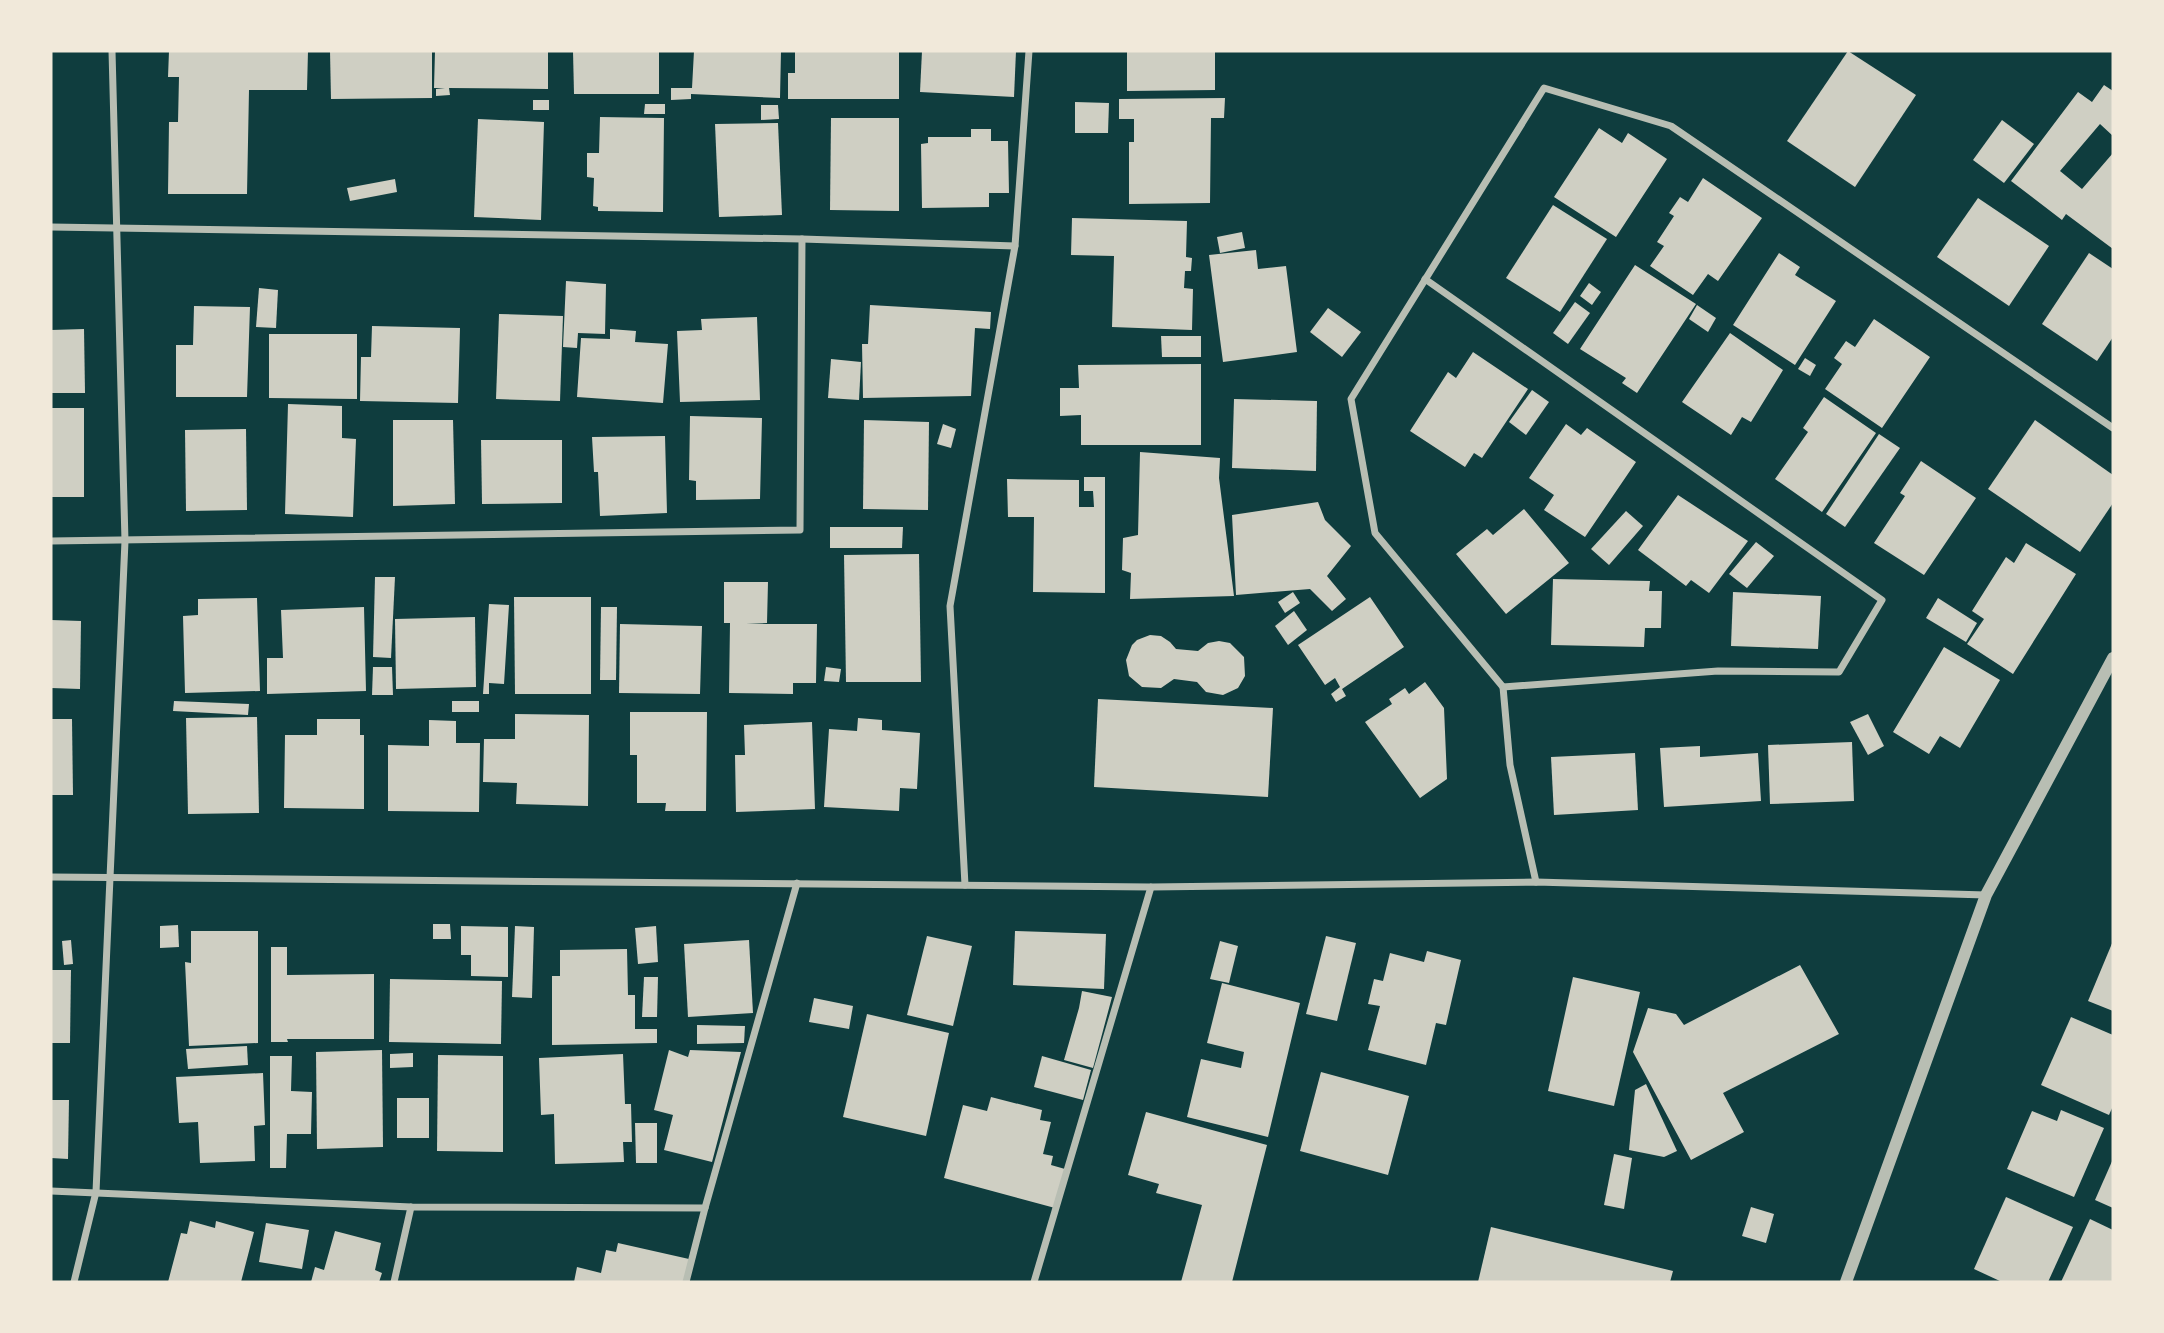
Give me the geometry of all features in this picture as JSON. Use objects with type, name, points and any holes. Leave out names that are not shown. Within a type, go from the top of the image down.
[{"type":"street","points":[[74,1282],[96,1192],[125,541],[112,51]]},
{"type":"street","points":[[965,885],[950,606],[1015,246],[1029,51]]},
{"type":"street","points":[[1536,883],[1510,765],[1503,687],[1375,533],[1352,399],[1544,88],[1671,126],[2113,428]]},
{"type":"street","points":[[51,227],[802,239],[1015,246]]},
{"type":"street","points":[[51,541],[800,530],[802,239]]},
{"type":"street","points":[[1425,279],[1882,600],[1839,672],[1718,671],[1503,687]]},
{"type":"street","points":[[1846,1282],[1986,895],[2113,658]]},
{"type":"street","points":[[51,877],[1151,887],[1536,883],[1986,895]]},
{"type":"street","points":[[686,1282],[797,883]]},
{"type":"street","points":[[1034,1282],[1151,887]]},
{"type":"street","points":[[51,1191],[411,1207],[705,1208]]},
{"type":"street","points":[[394,1282],[411,1207]]},
{"type":"building","points":[[169,51],[308,51],[307,90],[249,90],[247,194],[168,194],[169,122],[178,122],[179,77],[168,77]]},
{"type":"building","points":[[330,51],[432,51],[432,98],[331,99]]},
{"type":"building","points":[[435,51],[548,51],[548,89],[449,88],[450,95],[436,96],[436,89],[445,88],[434,88]]},
{"type":"building","points":[[573,51],[659,51],[659,94],[574,94]]},
{"type":"building","points":[[694,51],[781,51],[780,98],[691,94],[691,99],[671,100],[671,88],[692,88]]},
{"type":"building","points":[[795,51],[899,51],[899,99],[788,99],[788,73],[795,73]]},
{"type":"building","points":[[922,51],[1016,51],[1014,97],[920,92]]},
{"type":"building","points":[[1127,51],[1215,51],[1215,90],[1127,91]]},
{"type":"building","points":[[1848,51],[1916,95],[1855,187],[1787,141]]},
{"type":"building","points":[[2104,85],[2113,91],[2113,136],[2100,124],[2060,171],[2082,189],[2113,153],[2113,249],[2066,214],[2062,220],[2011,181],[2078,92],[2092,102]]},
{"type":"building","points":[[1225,98],[1224,118],[1211,118],[1210,203],[1129,204],[1129,142],[1134,142],[1134,119],[1119,119],[1119,99]]},
{"type":"building","points":[[533,100],[549,100],[549,110],[533,110]]},
{"type":"building","points":[[1075,102],[1109,103],[1108,133],[1075,133]]},
{"type":"building","points":[[645,104],[665,104],[665,114],[644,114]]},
{"type":"building","points":[[761,105],[778,105],[779,119],[761,120]]},
{"type":"building","points":[[600,117],[664,118],[663,212],[598,211],[598,207],[593,206],[594,178],[587,177],[587,153],[599,153]]},
{"type":"building","points":[[831,118],[899,118],[899,211],[830,210]]},
{"type":"building","points":[[478,119],[544,122],[541,220],[474,217]]},
{"type":"building","points":[[2002,120],[2034,144],[2004,183],[1973,160]]},
{"type":"building","points":[[778,123],[782,215],[719,217],[715,124]]},
{"type":"building","points":[[1599,128],[1622,143],[1628,133],[1667,159],[1616,237],[1554,197]]},
{"type":"building","points":[[971,129],[991,129],[991,141],[1008,141],[1009,193],[989,193],[989,207],[922,208],[921,144],[928,143],[928,137],[971,137]]},
{"type":"building","points":[[1703,178],[1762,218],[1718,281],[1708,274],[1693,295],[1650,266],[1664,246],[1657,242],[1674,216],[1669,213],[1680,197],[1688,202]]},
{"type":"building","points":[[395,179],[397,192],[350,201],[347,188]]},
{"type":"building","points":[[1978,198],[2049,246],[2009,306],[1937,257]]},
{"type":"building","points":[[1553,205],[1607,239],[1560,312],[1506,278]]},
{"type":"building","points":[[1072,218],[1187,221],[1186,257],[1192,258],[1191,271],[1185,271],[1184,288],[1193,289],[1192,330],[1112,327],[1114,256],[1071,255]]},
{"type":"building","points":[[1242,232],[1245,248],[1220,253],[1217,237]]},
{"type":"building","points":[[1256,250],[1258,269],[1286,266],[1297,352],[1223,362],[1209,255]]},
{"type":"building","points":[[1779,253],[1800,267],[1795,275],[1836,301],[1795,365],[1733,325]]},
{"type":"building","points":[[2089,253],[2113,269],[2113,337],[2097,361],[2042,324]]},
{"type":"building","points":[[1635,265],[1696,304],[1637,393],[1622,383],[1626,378],[1580,349]]},
{"type":"building","points":[[566,281],[606,284],[605,334],[578,333],[577,348],[563,347]]},
{"type":"building","points":[[1589,283],[1601,292],[1592,305],[1580,296]]},
{"type":"building","points":[[259,288],[278,290],[276,328],[256,327]]},
{"type":"building","points":[[1575,302],[1590,313],[1568,344],[1553,333]]},
{"type":"building","points":[[870,305],[991,312],[990,329],[975,328],[971,396],[863,398],[862,344],[868,344]]},
{"type":"building","points":[[1697,305],[1716,318],[1708,332],[1689,319]]},
{"type":"building","points":[[194,306],[250,307],[247,397],[176,397],[176,345],[193,345]]},
{"type":"building","points":[[1328,308],[1361,332],[1342,357],[1310,332]]},
{"type":"building","points":[[499,314],[563,316],[560,401],[496,399]]},
{"type":"building","points":[[757,317],[760,400],[680,402],[677,331],[702,330],[701,319]]},
{"type":"building","points":[[1874,319],[1930,357],[1882,428],[1825,389],[1842,364],[1834,358],[1846,341],[1855,347]]},
{"type":"building","points":[[372,326],[460,328],[458,403],[360,401],[361,357],[371,357]]},
{"type":"building","points":[[84,329],[85,393],[51,393],[51,330]]},
{"type":"building","points":[[610,329],[636,331],[635,342],[668,344],[663,403],[577,397],[581,338],[610,339]]},
{"type":"building","points":[[1730,333],[1783,370],[1751,422],[1742,417],[1731,435],[1682,402]]},
{"type":"building","points":[[269,334],[357,334],[357,399],[269,398]]},
{"type":"building","points":[[1161,336],[1201,336],[1201,357],[1162,357]]},
{"type":"building","points":[[1473,352],[1528,389],[1482,458],[1474,453],[1465,467],[1410,431],[1448,372],[1456,378]]},
{"type":"building","points":[[1805,358],[1816,365],[1810,376],[1798,369]]},
{"type":"building","points":[[831,359],[861,362],[859,400],[828,398]]},
{"type":"building","points":[[1201,364],[1201,445],[1081,445],[1081,415],[1060,416],[1060,388],[1079,388],[1078,365]]},
{"type":"building","points":[[1532,390],[1549,402],[1526,435],[1509,422]]},
{"type":"building","points":[[1824,397],[1876,433],[1822,512],[1775,479],[1808,432],[1803,428]]},
{"type":"building","points":[[1234,399],[1317,401],[1316,471],[1232,468]]},
{"type":"building","points":[[288,404],[342,406],[342,438],[356,439],[353,517],[285,514]]},
{"type":"building","points":[[51,408],[84,408],[84,497],[51,497]]},
{"type":"building","points":[[690,416],[762,418],[760,499],[696,500],[696,481],[689,480]]},
{"type":"building","points":[[393,420],[453,420],[455,504],[393,506]]},
{"type":"building","points":[[864,420],[929,422],[928,510],[863,509]]},
{"type":"building","points":[[2035,420],[2113,475],[2113,503],[2080,552],[1988,489]]},
{"type":"building","points":[[943,424],[956,429],[951,448],[937,444]]},
{"type":"building","points":[[1566,424],[1581,435],[1587,428],[1636,462],[1585,537],[1544,510],[1554,495],[1529,478]]},
{"type":"building","points":[[246,429],[247,510],[186,511],[185,430]]},
{"type":"building","points":[[1879,434],[1900,448],[1845,527],[1826,514]]},
{"type":"building","points":[[665,436],[667,513],[600,516],[598,472],[594,472],[592,437]]},
{"type":"building","points":[[481,440],[562,440],[562,503],[482,504]]},
{"type":"building","points":[[1140,452],[1220,458],[1219,478],[1234,596],[1130,599],[1131,573],[1122,570],[1123,538],[1138,535]]},
{"type":"building","points":[[1921,461],[1976,498],[1924,575],[1874,543],[1905,496],[1900,493]]},
{"type":"building","points":[[1084,477],[1105,477],[1105,593],[1033,592],[1034,517],[1008,517],[1007,479],[1079,480],[1079,507],[1094,507],[1093,491],[1084,491]]},
{"type":"building","points":[[1678,495],[1748,541],[1709,593],[1691,580],[1686,586],[1638,550]]},
{"type":"building","points":[[1318,502],[1325,520],[1351,546],[1327,576],[1346,599],[1332,611],[1310,589],[1236,595],[1232,515]]},
{"type":"building","points":[[1524,509],[1569,563],[1506,614],[1456,554],[1487,529],[1493,535]]},
{"type":"building","points":[[1626,511],[1643,526],[1609,565],[1591,549]]},
{"type":"building","points":[[830,527],[903,527],[902,548],[830,548]]},
{"type":"building","points":[[1756,542],[1774,556],[1747,588],[1729,574]]},
{"type":"building","points":[[2026,543],[2076,574],[2013,674],[1967,644],[1984,619],[1972,611],[2006,557],[2014,563]]},
{"type":"building","points":[[919,554],[921,682],[846,682],[844,555]]},
{"type":"building","points":[[375,577],[395,577],[391,658],[373,657]]},
{"type":"building","points":[[1553,579],[1650,581],[1649,591],[1662,591],[1661,628],[1645,628],[1644,647],[1551,645]]},
{"type":"building","points":[[724,582],[768,582],[767,623],[746,624],[817,624],[816,683],[793,683],[793,694],[729,693],[730,623],[724,623]]},
{"type":"building","points":[[1293,592],[1300,603],[1285,613],[1278,602]]},
{"type":"building","points":[[1733,592],[1821,596],[1818,649],[1731,646]]},
{"type":"building","points":[[514,597],[591,597],[591,694],[515,694]]},
{"type":"building","points":[[1370,597],[1404,647],[1342,689],[1346,696],[1336,702],[1331,694],[1340,687],[1335,678],[1325,685],[1298,645]]},
{"type":"building","points":[[257,598],[260,691],[185,693],[183,616],[198,615],[198,599]]},
{"type":"building","points":[[1938,598],[1977,623],[1966,642],[1926,618]]},
{"type":"building","points":[[489,604],[509,605],[504,684],[489,683],[489,694],[483,694]]},
{"type":"building","points":[[364,607],[366,691],[267,694],[267,658],[283,658],[281,610]]},
{"type":"building","points":[[601,607],[617,607],[616,680],[600,680]]},
{"type":"building","points":[[1294,611],[1307,630],[1288,645],[1275,626]]},
{"type":"building","points":[[475,617],[476,687],[396,689],[395,619]]},
{"type":"building","points":[[51,620],[81,621],[80,689],[51,688]]},
{"type":"building","points":[[620,624],[702,626],[700,694],[619,693]]},
{"type":"building","points":[[1150,635],[1161,636],[1176,649],[1198,651],[1208,643],[1230,643],[1244,657],[1245,676],[1238,688],[1223,695],[1206,692],[1197,682],[1174,679],[1161,688],[1142,687],[1129,676],[1126,660],[1132,645]]},
{"type":"building","points":[[1944,647],[2000,680],[1960,748],[1940,736],[1929,754],[1893,732]]},
{"type":"building","points":[[373,667],[392,667],[393,695],[372,695]]},
{"type":"building","points":[[826,667],[841,669],[839,682],[824,681]]},
{"type":"building","points":[[1425,682],[1444,708],[1447,779],[1420,798],[1365,722],[1392,704],[1389,699],[1405,688],[1409,694]]},
{"type":"building","points":[[1098,699],[1273,708],[1268,797],[1094,787]]},
{"type":"building","points":[[174,701],[249,704],[248,715],[173,711]]},
{"type":"building","points":[[452,701],[479,701],[479,712],[452,712]]},
{"type":"building","points":[[630,712],[707,712],[706,811],[665,811],[666,803],[637,803],[637,755],[630,755]]},
{"type":"building","points":[[515,714],[589,715],[588,806],[516,804],[517,783],[483,782],[484,739],[515,739]]},
{"type":"building","points":[[1868,714],[1884,746],[1868,755],[1850,722]]},
{"type":"building","points":[[257,717],[259,813],[188,814],[186,718]]},
{"type":"building","points":[[858,718],[882,720],[882,730],[920,733],[917,789],[900,788],[899,811],[824,807],[829,729],[857,731]]},
{"type":"building","points":[[51,719],[72,719],[73,795],[51,795]]},
{"type":"building","points":[[317,719],[360,719],[360,735],[364,735],[364,809],[284,808],[285,735],[317,735]]},
{"type":"building","points":[[429,720],[456,721],[456,743],[480,743],[479,812],[388,811],[388,745],[429,746]]},
{"type":"building","points":[[812,722],[815,809],[736,812],[735,755],[745,755],[744,725]]},
{"type":"building","points":[[1852,742],[1854,801],[1770,804],[1768,745]]},
{"type":"building","points":[[1700,746],[1700,757],[1758,753],[1761,801],[1664,807],[1660,748]]},
{"type":"building","points":[[1635,753],[1638,810],[1554,815],[1551,757]]},
{"type":"building","points":[[433,924],[450,924],[451,939],[433,939]]},
{"type":"building","points":[[178,925],[179,947],[160,948],[160,926]]},
{"type":"building","points":[[461,926],[508,927],[508,977],[471,976],[471,955],[461,955]]},
{"type":"building","points":[[515,926],[534,927],[532,998],[512,997]]},
{"type":"building","points":[[656,926],[658,962],[638,964],[635,928]]},
{"type":"building","points":[[191,931],[258,931],[258,1043],[189,1046],[185,962],[191,963]]},
{"type":"building","points":[[1015,931],[1106,934],[1104,989],[1013,985]]},
{"type":"building","points":[[927,936],[972,946],[953,1026],[907,1015]]},
{"type":"building","points":[[1326,936],[1356,943],[1337,1021],[1306,1014]]},
{"type":"building","points":[[71,940],[73,964],[64,965],[62,941]]},
{"type":"building","points":[[749,940],[753,1013],[688,1017],[684,944]]},
{"type":"building","points":[[1220,941],[1238,946],[1229,983],[1210,979]]},
{"type":"building","points":[[2113,941],[2113,1011],[2088,1001]]},
{"type":"building","points":[[271,947],[287,947],[287,975],[374,974],[374,1039],[287,1039],[288,1042],[271,1042]]},
{"type":"building","points":[[627,949],[628,995],[635,995],[635,1029],[657,1029],[657,1043],[552,1045],[552,976],[560,976],[560,950]]},
{"type":"building","points":[[1427,951],[1461,960],[1446,1025],[1436,1023],[1426,1065],[1368,1050],[1380,1006],[1368,1004],[1374,979],[1383,981],[1390,953],[1424,962]]},
{"type":"building","points":[[1800,965],[1839,1034],[1723,1093],[1744,1132],[1691,1160],[1633,1052],[1648,1008],[1676,1014],[1684,1025]]},
{"type":"building","points":[[51,970],[71,970],[70,1043],[51,1043]]},
{"type":"building","points":[[644,977],[658,977],[657,1017],[642,1017]]},
{"type":"building","points":[[1573,977],[1640,992],[1614,1106],[1548,1091]]},
{"type":"building","points":[[390,979],[502,981],[501,1044],[389,1042]]},
{"type":"building","points":[[1222,983],[1300,1003],[1268,1137],[1187,1117],[1201,1059],[1241,1068],[1244,1052],[1207,1043]]},
{"type":"building","points":[[1082,991],[1112,997],[1093,1068],[1064,1060]]},
{"type":"building","points":[[814,998],[853,1006],[849,1029],[809,1022]]},
{"type":"building","points":[[867,1014],[949,1033],[926,1136],[843,1117]]},
{"type":"building","points":[[2071,1017],[2113,1035],[2113,1106],[2109,1115],[2041,1085]]},
{"type":"building","points":[[697,1025],[745,1026],[744,1043],[697,1044]]},
{"type":"building","points":[[247,1046],[248,1065],[188,1069],[186,1049]]},
{"type":"building","points":[[382,1050],[383,1147],[317,1149],[316,1052]]},
{"type":"building","points":[[669,1050],[688,1057],[690,1050],[741,1052],[712,1162],[664,1150],[673,1115],[654,1110]]},
{"type":"building","points":[[413,1053],[413,1067],[390,1068],[390,1054]]},
{"type":"building","points":[[623,1054],[625,1104],[631,1104],[632,1142],[623,1142],[624,1162],[555,1164],[554,1114],[541,1115],[539,1058]]},
{"type":"building","points":[[438,1055],[503,1056],[503,1152],[437,1151]]},
{"type":"building","points":[[270,1056],[292,1056],[291,1091],[312,1092],[311,1134],[287,1134],[286,1168],[270,1168]]},
{"type":"building","points":[[1042,1056],[1091,1070],[1083,1100],[1034,1087]]},
{"type":"building","points":[[1321,1072],[1409,1096],[1388,1175],[1300,1151]]},
{"type":"building","points":[[263,1073],[265,1125],[254,1126],[255,1161],[200,1163],[198,1122],[179,1123],[176,1077]]},
{"type":"building","points":[[1646,1084],[1677,1151],[1664,1157],[1629,1150],[1635,1090]]},
{"type":"building","points":[[991,1097],[1042,1110],[1040,1120],[1051,1122],[1043,1154],[1053,1156],[1051,1165],[1065,1169],[1055,1208],[944,1178],[963,1105],[987,1111]]},
{"type":"building","points":[[397,1098],[429,1098],[429,1138],[397,1138]]},
{"type":"building","points":[[51,1100],[69,1100],[68,1159],[51,1158]]},
{"type":"building","points":[[2061,1110],[2104,1128],[2074,1197],[2007,1169],[2032,1111],[2057,1121]]},
{"type":"building","points":[[1146,1112],[1267,1145],[1232,1282],[1181,1282],[1202,1205],[1156,1193],[1159,1184],[1128,1175]]},
{"type":"building","points":[[635,1123],[657,1123],[657,1163],[636,1163]]},
{"type":"building","points":[[1614,1154],[1632,1158],[1624,1209],[1604,1205]]},
{"type":"building","points":[[2113,1159],[2113,1208],[2095,1200]]},
{"type":"building","points":[[2006,1197],[2073,1227],[2048,1282],[2002,1282],[1974,1269]]},
{"type":"building","points":[[1751,1207],[1774,1214],[1766,1243],[1742,1236]]},
{"type":"building","points":[[2090,1219],[2113,1230],[2113,1282],[2061,1282]]},
{"type":"building","points":[[190,1221],[215,1228],[216,1221],[254,1232],[241,1282],[168,1282],[181,1233],[187,1234]]},
{"type":"building","points":[[266,1223],[309,1230],[302,1269],[259,1262]]},
{"type":"building","points":[[1491,1227],[1673,1271],[1670,1282],[1478,1282]]},
{"type":"building","points":[[335,1231],[381,1243],[375,1270],[382,1273],[379,1282],[311,1282],[315,1267],[324,1270]]},
{"type":"building","points":[[618,1243],[689,1259],[684,1282],[574,1282],[577,1267],[601,1273],[606,1250],[616,1252]]}]
